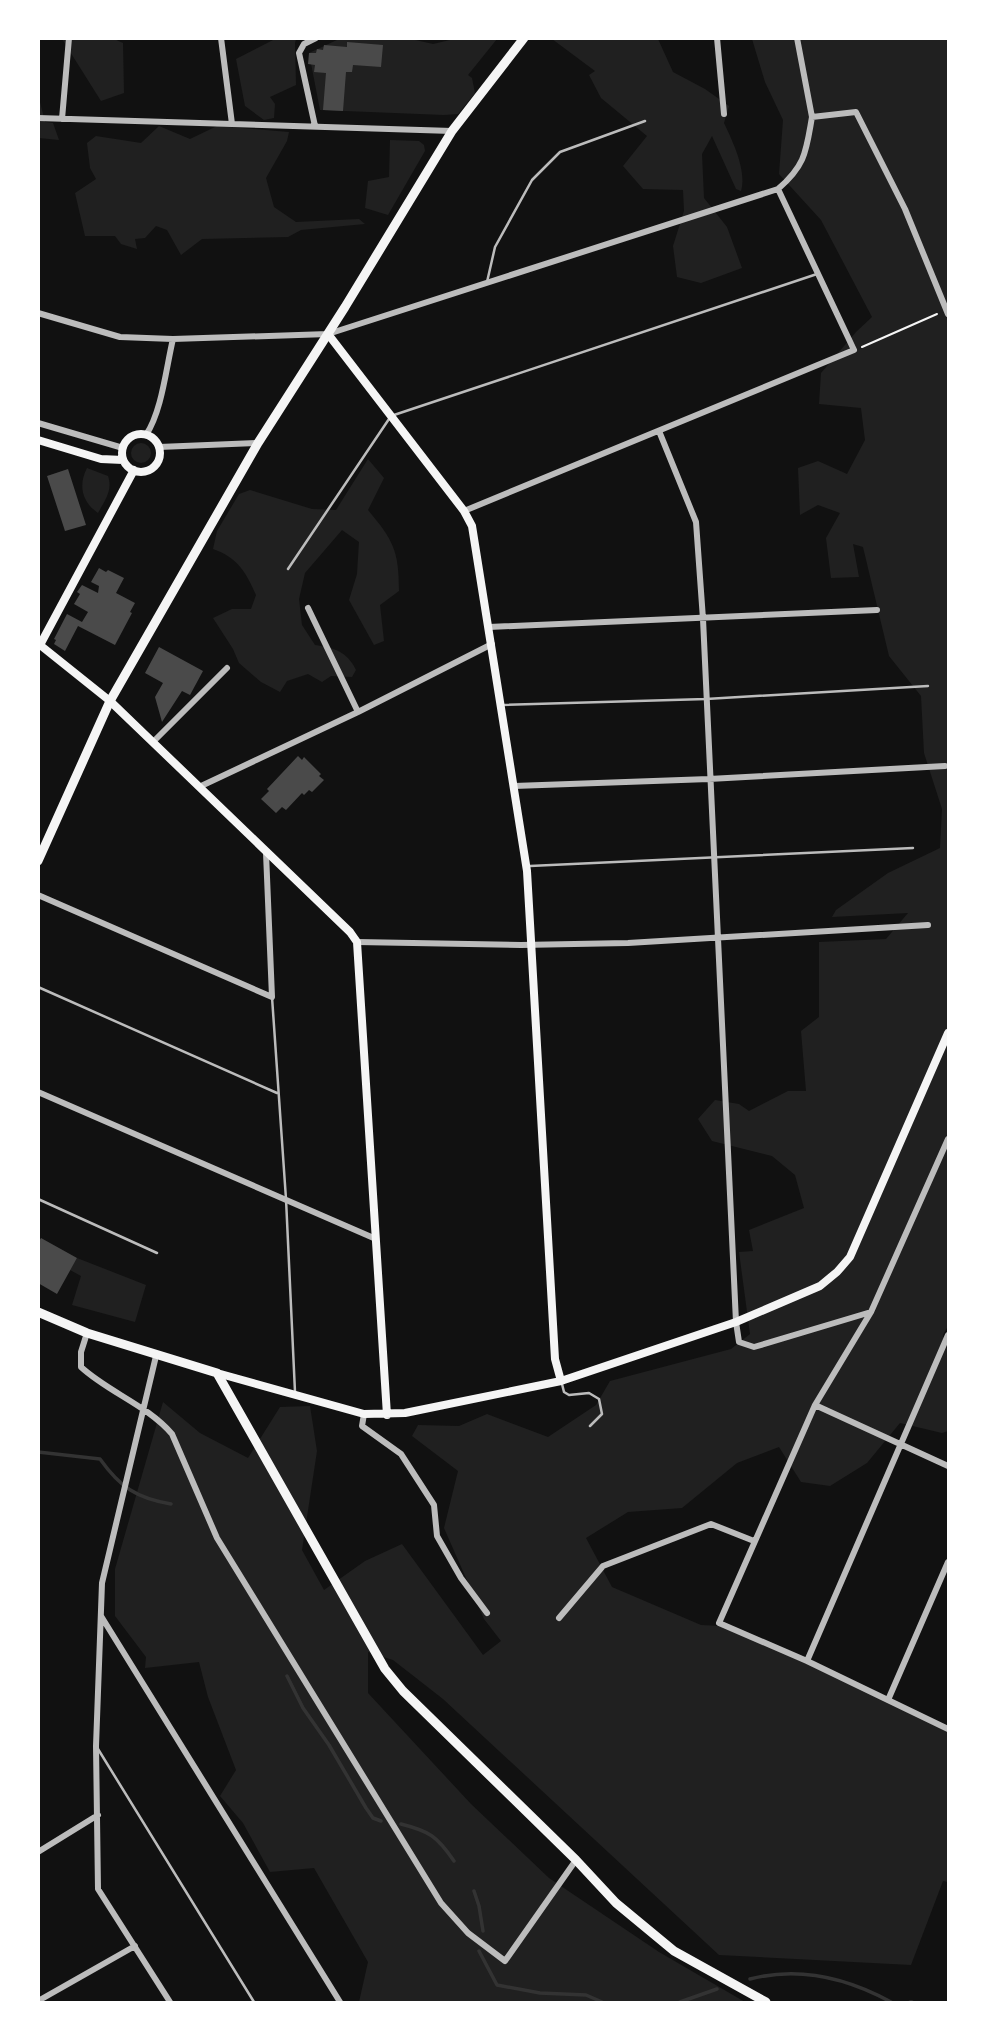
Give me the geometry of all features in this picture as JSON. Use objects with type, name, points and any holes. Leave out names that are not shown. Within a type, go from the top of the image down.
[{"type":"main road","points":[[38,861],[110,701],[258,443],[453,131],[524,38]]},
{"type":"main road","points":[[328,334],[464,511],[472,526],[526,866],[555,1359],[561,1381]]},
{"type":"main road","points":[[38,440],[101,459],[123,460],[134,470],[144,472],[155,466],[159,460],[159,447],[146,435],[140,434],[129,439],[122,449],[123,460]]},
{"type":"main road","points":[[134,470],[39,644],[110,701],[350,932],[357,943],[387,1415]]},
{"type":"main road","points":[[38,1312],[87,1334],[156,1356],[364,1414],[387,1415],[561,1381],[736,1322],[808,1293],[829,1280],[850,1256],[948,1033]]},
{"type":"main road","points":[[216,1373],[385,1669],[403,1691],[576,1860],[616,1903],[674,1951],[766,2003]]},
{"type":"street","points":[[62,119],[69,38]]},
{"type":"street","points":[[221,38],[232,124]]},
{"type":"street","points":[[315,126],[299,53],[301,46],[316,38]]},
{"type":"street","points":[[717,38],[724,114]]},
{"type":"street","points":[[38,313],[120,337],[173,339],[328,334],[644,234],[778,188],[795,174],[805,155],[812,117],[797,38]]},
{"type":"street","points":[[812,117],[856,112],[905,209],[948,312]]},
{"type":"street","points":[[38,118],[453,131]]},
{"type":"street","points":[[464,511],[854,350],[778,188]]},
{"type":"street","points":[[146,435],[156,413],[173,339]]},
{"type":"street","points":[[38,423],[122,449]]},
{"type":"street","points":[[659,431],[696,522],[739,1342],[754,1347],[872,1312]]},
{"type":"street","points":[[159,447],[258,443]]},
{"type":"street","points":[[308,608],[358,712]]},
{"type":"street","points":[[489,627],[877,610]]},
{"type":"street","points":[[199,787],[358,712],[492,644]]},
{"type":"street","points":[[153,742],[227,668]]},
{"type":"street","points":[[514,786],[945,766]]},
{"type":"street","points":[[38,895],[272,997],[266,853]]},
{"type":"street","points":[[357,943],[628,943],[928,925]]},
{"type":"street","points":[[38,1092],[376,1240]]},
{"type":"street","points":[[948,1139],[872,1312],[815,1405],[719,1623],[807,1661],[948,1729]]},
{"type":"street","points":[[87,1334],[81,1352],[81,1367],[93,1378],[125,1396],[172,1434],[217,1538],[433,1892],[468,1933],[505,1961],[576,1860]]},
{"type":"street","points":[[807,1661],[948,1335]]},
{"type":"street","points":[[156,1356],[105,1565],[100,1614],[96,1746],[98,1889],[170,2003]]},
{"type":"street","points":[[815,1405],[948,1465]]},
{"type":"street","points":[[364,1414],[362,1426],[401,1454],[434,1505],[437,1536],[461,1578],[487,1613]]},
{"type":"street","points":[[559,1618],[603,1566],[710,1524],[754,1541]]},
{"type":"street","points":[[888,1700],[948,1562]]},
{"type":"street","points":[[100,1614],[340,2003]]},
{"type":"street","points":[[38,1852],[98,1815]]},
{"type":"street","points":[[38,2001],[135,1946]]},
{"type":"lane","points":[[487,282],[495,247],[531,180],[560,152],[645,121]]},
{"type":"lane","points":[[288,569],[391,416],[817,274]]},
{"type":"lane","points":[[501,705],[706,699],[928,686]]},
{"type":"lane","points":[[526,866],[913,848]]},
{"type":"lane","points":[[38,987],[277,1093]]},
{"type":"lane","points":[[272,997],[286,1199],[295,1395]]},
{"type":"lane","points":[[38,1199],[157,1253]]},
{"type":"lane","points":[[561,1381],[564,1392],[569,1395],[589,1393],[599,1399],[602,1414],[590,1426]]},
{"type":"lane","points":[[96,1746],[254,2003]]},
{"type":"path","points":[[854,350],[948,312]]},
{"type":"shaded area","points":[[62,39],[114,39],[123,43],[124,93],[101,101]]},
{"type":"shaded area","points":[[275,39],[296,39],[296,85],[270,97],[275,104],[274,118],[264,120],[245,106],[236,59]]},
{"type":"shaded area","points":[[339,39],[411,39],[433,44],[454,39],[497,39],[468,75],[472,78],[475,93],[458,114],[444,115],[320,110],[309,53]]},
{"type":"shaded area","points":[[552,39],[658,39],[673,72],[729,106],[724,123],[741,166],[741,191],[736,189],[712,136],[702,154],[704,198],[727,227],[742,268],[701,283],[677,277],[673,246],[684,211],[683,190],[643,189],[623,166],[647,136],[601,98],[589,75],[595,71]]},
{"type":"shaded area","points":[[752,39],[948,39],[948,1326],[943,1335],[948,1352],[948,1431],[942,1433],[900,1423],[867,1463],[830,1486],[801,1482],[779,1447],[737,1463],[682,1508],[628,1512],[586,1538],[612,1587],[701,1625],[721,1626],[948,1726],[948,1882],[943,1881],[911,1965],[719,1955],[443,1699],[393,1660],[368,1652],[368,1693],[471,1804],[549,1878],[659,1952],[745,2002],[359,2002],[368,1962],[314,1868],[270,1872],[243,1823],[220,1796],[236,1770],[208,1697],[199,1662],[145,1668],[146,1657],[115,1616],[115,1569],[163,1402],[200,1433],[248,1458],[280,1407],[310,1406],[317,1451],[302,1550],[324,1590],[365,1561],[402,1544],[483,1655],[501,1641],[484,1619],[444,1528],[458,1471],[412,1436],[418,1425],[459,1426],[487,1414],[548,1437],[596,1405],[610,1381],[731,1349],[750,1334],[739,1252],[753,1251],[749,1230],[804,1208],[795,1175],[772,1156],[712,1141],[698,1119],[715,1100],[739,1104],[749,1111],[788,1091],[806,1091],[801,1031],[819,1017],[819,942],[886,939],[908,913],[832,917],[836,910],[888,873],[940,848],[942,809],[924,753],[921,696],[889,656],[863,547],[853,544],[859,577],[831,578],[826,538],[840,513],[818,505],[800,515],[798,468],[818,461],[847,474],[865,440],[861,408],[819,404],[821,373],[872,317],[821,220],[779,174],[783,120],[765,82]]},
{"type":"shaded area","points":[[38,94],[45,122],[53,123],[59,140],[39,138]]},
{"type":"shaded area","points":[[159,126],[190,139],[217,126],[289,132],[287,141],[266,178],[274,207],[296,222],[359,219],[365,224],[301,230],[288,237],[202,239],[181,255],[167,230],[156,226],[145,238],[135,239],[137,249],[121,244],[115,236],[85,236],[75,193],[96,179],[90,168],[87,143],[96,136],[141,143]]},
{"type":"shaded area","points":[[390,140],[419,141],[424,145],[425,151],[388,215],[365,208],[368,181],[389,177]]},
{"type":"shaded area","points":[[137,443],[145,443],[151,453],[145,463],[137,463],[131,457],[131,449]]},
{"type":"shaded area","points":[[368,459],[384,478],[368,510],[389,538],[398,565],[399,591],[380,605],[384,641],[374,645],[349,600],[357,574],[359,542],[342,530],[305,573],[299,599],[302,625],[315,645],[339,652],[348,658],[356,670],[352,677],[331,676],[322,682],[308,674],[287,681],[280,692],[261,682],[239,663],[213,618],[232,609],[251,609],[256,595],[249,579],[235,561],[213,549],[217,531],[239,494],[250,490],[312,509],[336,510]]},
{"type":"shaded area","points":[[87,468],[108,476],[108,495],[98,513],[88,504],[83,493]]},
{"type":"shaded area","points":[[77,1258],[146,1285],[135,1322],[72,1305],[81,1276],[70,1270]]},
{"type":"building","points":[[347,42],[383,45],[381,67],[353,65],[352,72],[346,72],[343,111],[323,110],[326,73],[314,72],[315,65],[308,64],[309,53],[316,53],[317,49],[323,50],[324,45],[347,47]]},
{"type":"building","points":[[68,469],[86,525],[65,531],[47,476]]},
{"type":"building","points":[[99,568],[124,578],[116,593],[135,603],[130,612],[132,613],[115,645],[78,626],[65,651],[54,644],[54,639],[67,614],[82,622],[88,612],[74,604],[80,594],[77,592],[82,585],[98,593],[99,586],[91,582]]},
{"type":"building","points":[[159,647],[203,671],[190,695],[182,691],[162,722],[155,697],[163,683],[145,673]]},
{"type":"building","points":[[298,756],[302,760],[304,757],[324,780],[312,792],[309,790],[304,795],[302,793],[286,810],[282,807],[276,813],[261,799]]},
{"type":"building","points":[[41,1238],[77,1258],[57,1294],[38,1283],[38,1243]]},
{"type":"waterway","points":[[38,1452],[100,1459],[130,1490],[138,1495],[171,1504]]},
{"type":"waterway","points":[[287,1676],[303,1708],[329,1745],[366,1808],[373,1818],[381,1821]]},
{"type":"waterway","points":[[401,1824],[432,1836],[454,1861]]},
{"type":"waterway","points":[[474,1891],[483,1931]]},
{"type":"waterway","points":[[479,1951],[497,1985],[540,1993],[586,1995],[602,2002]]},
{"type":"waterway","points":[[750,1979],[769,1975],[805,1974],[857,1986],[891,2002]]},
{"type":"waterway","points":[[680,2002],[717,1989]]}]
